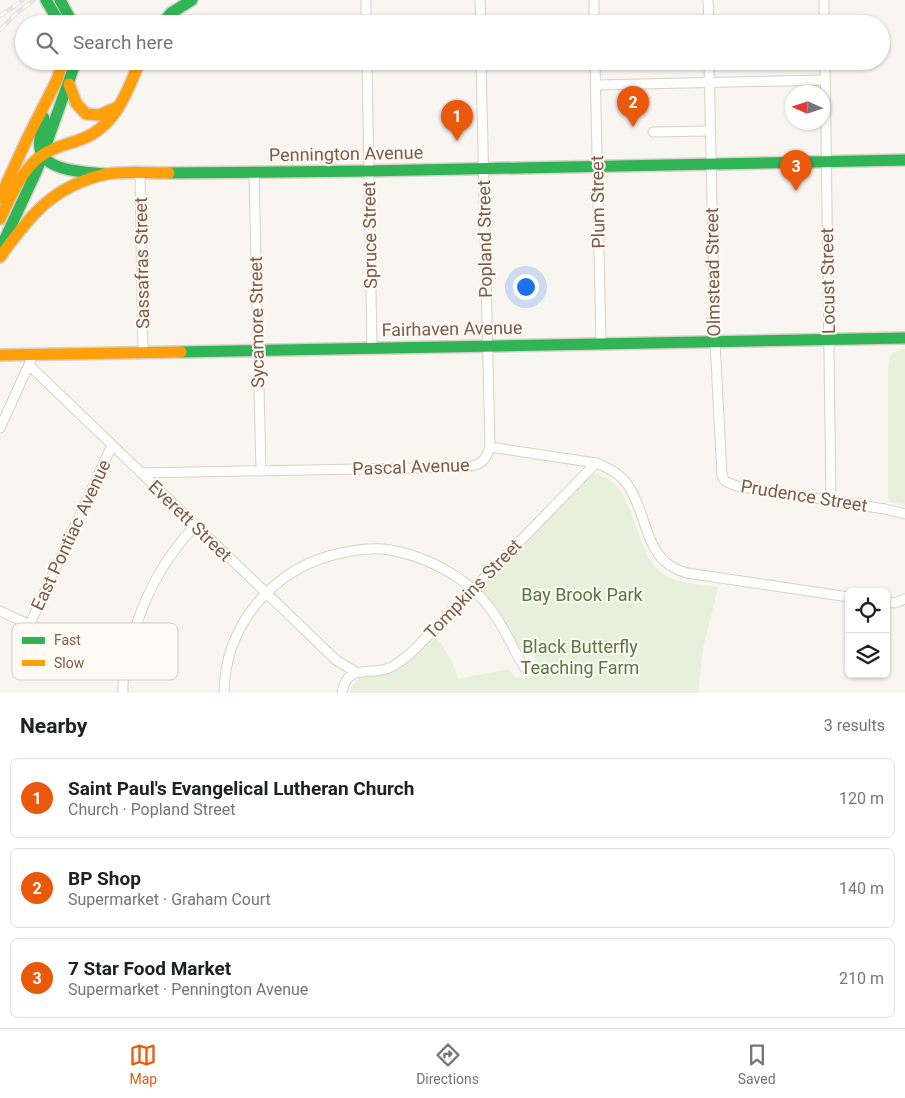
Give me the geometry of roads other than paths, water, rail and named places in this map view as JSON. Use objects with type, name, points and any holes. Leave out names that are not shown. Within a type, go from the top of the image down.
[{"type":"main road","points":[[46,0],[55,15]]},
{"type":"main road","points":[[60,0],[68,15]]},
{"type":"main road","points":[[169,15],[192,0]]},
{"type":"main road","points":[[60,70],[39,138],[39,148],[42,156],[50,164],[60,169],[108,174]]},
{"type":"main road","points":[[0,249],[37,170],[73,70]]},
{"type":"main road","points":[[0,219],[23,177],[30,167],[42,156],[99,130],[108,122],[118,107],[136,70]]},
{"type":"main road","points":[[0,198],[57,80]]},
{"type":"main road","points":[[69,84],[73,99],[78,108],[84,113],[100,115],[118,107]]},
{"type":"main road","name":"Pennington Avenue","points":[[0,257],[35,211],[48,200],[75,185],[108,174],[484,169],[905,160]]},
{"type":"main road","name":"Fairhaven Avenue","points":[[0,355],[31,360],[143,352],[905,338]]},
{"type":"street","points":[[366,0],[366,15]]},
{"type":"street","points":[[480,0],[480,15]]},
{"type":"street","points":[[594,0],[594,15]]},
{"type":"street","points":[[708,0],[709,15]]},
{"type":"street","points":[[824,0],[824,15]]},
{"type":"street","name":"Spruce Street","points":[[367,70],[372,348]]},
{"type":"street","name":"Popland Street","points":[[481,70],[490,447]]},
{"type":"street","name":"Plum Street","points":[[595,70],[601,344]]},
{"type":"street","name":"Olmstead Street","points":[[709,70],[714,342],[719,413],[720,470],[725,481]]},
{"type":"street","name":"Locust Street","points":[[824,70],[831,500]]},
{"type":"street","points":[[596,85],[825,80]]},
{"type":"street","points":[[653,132],[710,131]]},
{"type":"street","name":"Sycamore Street","points":[[254,173],[261,471]]},
{"type":"street","name":"Sassafras Street","points":[[140,174],[143,352]]},
{"type":"street","points":[[0,428],[31,360]]},
{"type":"street","name":"Everett Street","points":[[31,360],[112,445],[194,526],[336,660],[356,672]]},
{"type":"street","name":"East Pontiac Avenue","points":[[30,623],[112,445]]},
{"type":"street","name":"Pascal Avenue","points":[[141,473],[463,467],[477,465],[483,461],[487,457],[490,447],[596,462],[611,470],[627,484],[634,496],[660,559],[676,571],[845,596]]},
{"type":"street","name":"Tompkins Street","points":[[356,672],[378,671],[396,665],[416,648],[596,462]]},
{"type":"street","name":"Prudence Street","points":[[725,481],[736,486],[831,500],[905,514]]},
{"type":"street","points":[[137,623],[150,590],[168,557],[194,526]]},
{"type":"street","points":[[224,693],[233,642],[242,624],[276,583],[288,574],[316,560],[350,551],[370,549],[389,550],[424,560],[457,577],[494,611],[524,667]]},
{"type":"street","points":[[890,603],[905,599]]},
{"type":"street","points":[[0,611],[28,623]]},
{"type":"street","points":[[342,693],[346,681],[356,672]]},
{"type":"street","points":[[123,693],[124,680]]},
{"type":"railway","points":[[0,16],[23,0]]},
{"type":"railway","points":[[0,30],[19,11],[34,0]]},
{"type":"place","name":"BP Shop","points":[[633,127]]},
{"type":"place","name":"Saint Paul's Evangelical Lutheran Church","points":[[457,141]]},
{"type":"place","name":"7 Star Food Market","points":[[796,191]]},
{"type":"park label","name":"Bay Brook Park","points":[[582,595]]},
{"type":"park label","name":"Black Butterfly Teaching Farm","points":[[580,658]]}]
